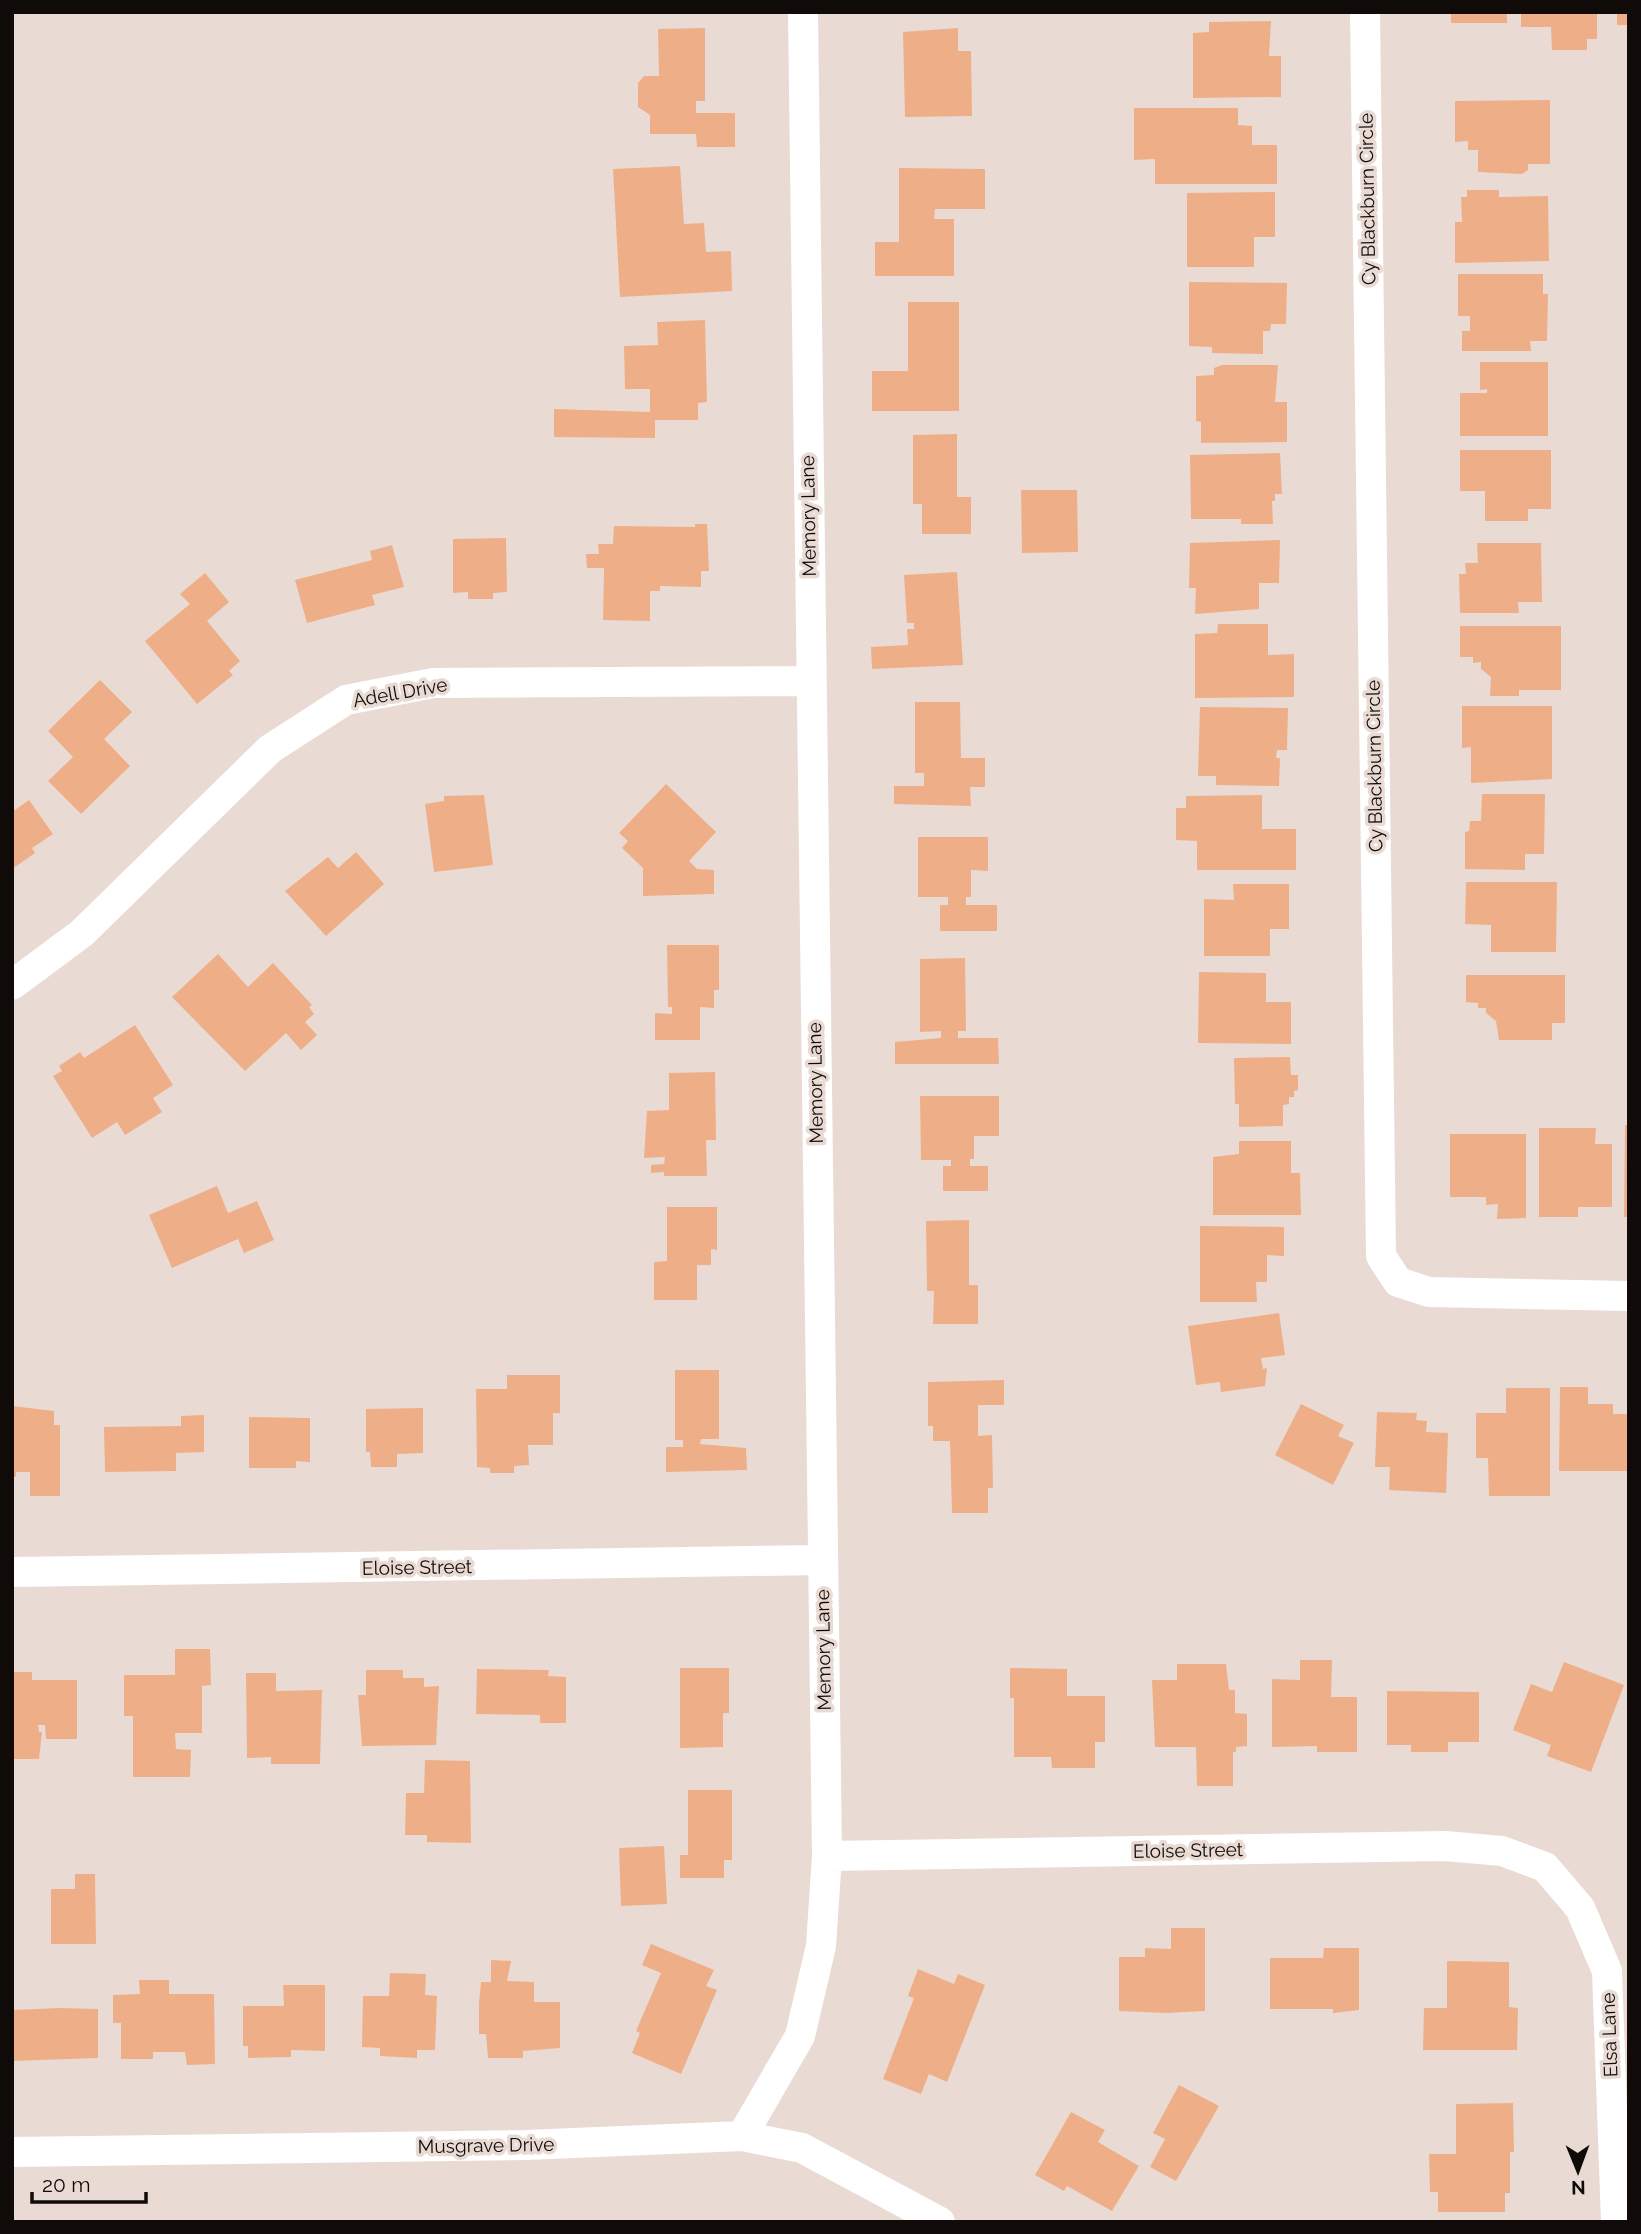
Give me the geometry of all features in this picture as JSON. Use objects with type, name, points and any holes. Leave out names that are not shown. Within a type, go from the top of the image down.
[{"type":"street","name":"Memory Lane","points":[[742,2136],[800,2036],[821,1946],[827,1856],[821,1560],[803,12]]},
{"type":"street","name":"Cy Blackburn Circle","points":[[1365,12],[1381,1256],[1398,1282],[1429,1292],[1629,1296]]},
{"type":"street","name":"Adell Drive","points":[[12,985],[82,933],[270,749],[346,700],[433,683],[810,681]]},
{"type":"street","name":"Eloise Street","points":[[12,1572],[821,1560]]},
{"type":"street","name":"Eloise Street","points":[[827,1856],[1445,1846],[1502,1850],[1545,1867]]},
{"type":"street","name":"Elsa Lane","points":[[1545,1867],[1580,1908],[1606,1971],[1616,2222]]},
{"type":"street","name":"Musgrave Drive","points":[[12,2152],[526,2145],[742,2136],[802,2148],[940,2222]]},
{"type":"building","points":[[1451,12],[1507,12],[1507,23],[1451,23]]},
{"type":"building","points":[[1521,12],[1597,12],[1597,39],[1587,39],[1587,50],[1552,50],[1551,27],[1521,27]]},
{"type":"building","points":[[1617,12],[1629,12],[1629,25],[1617,25]]},
{"type":"building","points":[[1271,21],[1269,56],[1281,56],[1281,97],[1193,98],[1193,33],[1209,32],[1209,22]]},
{"type":"building","points":[[705,28],[705,101],[696,101],[696,113],[735,113],[735,147],[697,147],[696,134],[650,134],[650,115],[638,107],[638,83],[644,76],[659,76],[658,29]]},
{"type":"building","points":[[958,28],[958,51],[971,51],[972,116],[905,117],[903,32]]},
{"type":"building","points":[[1550,100],[1550,164],[1528,164],[1528,170],[1522,174],[1478,172],[1478,150],[1468,150],[1468,141],[1455,142],[1455,101]]},
{"type":"building","points":[[1134,108],[1238,108],[1238,125],[1252,126],[1252,145],[1277,145],[1277,184],[1155,184],[1155,159],[1134,160]]},
{"type":"building","points":[[680,166],[684,224],[704,223],[706,252],[731,251],[732,291],[620,297],[613,169]]},
{"type":"building","points":[[899,168],[985,169],[985,209],[935,209],[934,219],[954,219],[954,276],[875,276],[875,242],[899,242]]},
{"type":"building","points":[[1467,190],[1499,190],[1499,197],[1548,196],[1549,261],[1455,263],[1455,222],[1462,222],[1461,197],[1467,197]]},
{"type":"building","points":[[1275,192],[1275,237],[1254,237],[1254,267],[1187,267],[1187,193]]},
{"type":"building","points":[[1458,274],[1543,274],[1543,294],[1548,294],[1547,341],[1530,341],[1531,351],[1462,351],[1462,331],[1470,331],[1470,316],[1458,316]]},
{"type":"building","points":[[1189,282],[1287,283],[1286,324],[1271,324],[1270,331],[1263,331],[1263,354],[1212,353],[1212,347],[1189,346]]},
{"type":"building","points":[[908,302],[959,302],[959,411],[872,411],[872,371],[908,371]]},
{"type":"building","points":[[705,320],[707,402],[698,403],[698,420],[655,420],[655,438],[554,437],[554,409],[650,412],[650,389],[625,389],[624,346],[658,345],[657,322]]},
{"type":"building","points":[[1480,362],[1548,362],[1548,436],[1460,436],[1460,393],[1487,393],[1487,389],[1480,390]]},
{"type":"building","points":[[1222,365],[1278,365],[1275,402],[1287,402],[1287,442],[1201,443],[1201,422],[1196,421],[1196,376],[1214,375],[1214,368]]},
{"type":"building","points":[[957,434],[957,497],[971,497],[971,534],[922,534],[922,504],[913,504],[913,435]]},
{"type":"building","points":[[1460,450],[1551,450],[1551,509],[1528,509],[1528,521],[1485,521],[1485,491],[1460,491]]},
{"type":"building","points":[[1280,453],[1282,494],[1275,494],[1275,501],[1272,501],[1273,524],[1241,524],[1241,519],[1191,519],[1190,455]]},
{"type":"building","points":[[1021,490],[1077,490],[1078,552],[1022,553]]},
{"type":"building","points":[[695,524],[707,524],[709,571],[701,571],[701,587],[660,586],[660,591],[650,591],[650,621],[603,620],[604,568],[587,568],[586,554],[599,554],[598,544],[613,544],[614,526],[695,527]]},
{"type":"building","points":[[506,538],[507,592],[493,593],[493,599],[468,599],[468,592],[453,593],[453,539]]},
{"type":"building","points":[[1280,540],[1279,583],[1259,583],[1259,609],[1195,614],[1196,588],[1189,588],[1190,543]]},
{"type":"building","points":[[1477,543],[1541,543],[1542,602],[1518,602],[1519,613],[1460,613],[1459,574],[1466,574],[1465,563],[1478,563]]},
{"type":"building","points":[[392,545],[404,587],[372,595],[375,605],[307,623],[295,580],[372,560],[370,551]]},
{"type":"building","points":[[957,572],[963,665],[872,669],[871,647],[908,645],[907,629],[914,629],[914,623],[907,623],[904,575]]},
{"type":"building","points":[[205,573],[229,602],[207,621],[240,661],[229,671],[233,675],[197,704],[145,641],[190,604],[180,594]]},
{"type":"building","points":[[1218,624],[1268,624],[1268,655],[1294,654],[1294,697],[1195,698],[1195,634],[1217,633]]},
{"type":"building","points":[[1460,626],[1561,626],[1561,690],[1519,690],[1519,696],[1490,696],[1491,677],[1481,669],[1481,662],[1473,663],[1473,657],[1460,657]]},
{"type":"building","points":[[100,680],[132,712],[104,739],[130,766],[81,814],[48,781],[73,757],[48,731]]},
{"type":"building","points":[[915,702],[960,702],[961,758],[985,758],[985,787],[970,787],[971,806],[894,804],[894,786],[924,786],[924,773],[915,773]]},
{"type":"building","points":[[1462,706],[1552,706],[1552,779],[1471,783],[1471,747],[1462,748]]},
{"type":"building","points":[[1200,707],[1288,708],[1287,750],[1277,750],[1276,758],[1280,758],[1279,786],[1216,785],[1216,776],[1198,776]]},
{"type":"building","points":[[666,784],[716,832],[689,861],[697,869],[714,870],[714,894],[643,896],[643,868],[622,848],[628,841],[619,833]]},
{"type":"building","points":[[1482,794],[1545,794],[1544,854],[1525,854],[1525,870],[1465,869],[1465,832],[1469,831],[1470,821],[1481,821]]},
{"type":"building","points":[[484,795],[493,865],[434,872],[425,804],[444,801],[444,796]]},
{"type":"building","points":[[1262,795],[1262,829],[1296,829],[1296,870],[1197,870],[1197,841],[1176,840],[1176,808],[1186,808],[1186,796]]},
{"type":"building","points":[[29,800],[53,834],[32,848],[35,853],[12,869],[12,812]]},
{"type":"building","points":[[918,837],[988,837],[988,871],[971,870],[971,897],[966,897],[966,905],[997,905],[997,931],[940,931],[940,905],[948,905],[948,897],[918,897]]},
{"type":"building","points":[[356,852],[384,884],[326,936],[285,891],[328,857],[338,868]]},
{"type":"building","points":[[1466,882],[1557,882],[1556,952],[1491,952],[1491,925],[1465,924]]},
{"type":"building","points":[[1233,884],[1289,884],[1289,929],[1270,929],[1270,956],[1204,956],[1204,899],[1234,900]]},
{"type":"building","points":[[667,945],[719,945],[719,990],[714,990],[714,1008],[700,1007],[700,1040],[655,1040],[655,1013],[672,1014],[672,1007],[668,1007]]},
{"type":"building","points":[[218,954],[248,987],[273,963],[312,1005],[309,1007],[314,1014],[305,1022],[317,1035],[301,1050],[286,1033],[245,1071],[172,997]]},
{"type":"building","points":[[965,958],[966,1031],[958,1031],[958,1038],[998,1038],[999,1064],[895,1064],[895,1042],[941,1038],[941,1031],[920,1032],[920,959]]},
{"type":"building","points":[[1199,972],[1266,973],[1266,1002],[1291,1002],[1291,1044],[1198,1043]]},
{"type":"building","points":[[1466,975],[1565,975],[1565,1023],[1552,1023],[1552,1040],[1499,1040],[1496,1021],[1486,1013],[1486,1008],[1478,1008],[1478,1003],[1466,1002]]},
{"type":"building","points":[[135,1025],[173,1085],[153,1098],[162,1112],[125,1135],[117,1122],[92,1138],[53,1076],[62,1071],[59,1066],[80,1052],[84,1058]]},
{"type":"building","points":[[1290,1057],[1291,1075],[1298,1075],[1298,1090],[1294,1091],[1294,1097],[1289,1097],[1289,1104],[1283,1105],[1283,1126],[1239,1127],[1239,1104],[1235,1104],[1234,1058]]},
{"type":"building","points":[[715,1072],[716,1140],[706,1140],[707,1176],[664,1176],[664,1172],[651,1173],[651,1165],[664,1164],[665,1157],[644,1158],[647,1111],[669,1110],[669,1073]]},
{"type":"building","points":[[920,1096],[999,1096],[999,1136],[974,1136],[974,1159],[970,1159],[970,1166],[988,1166],[988,1191],[943,1191],[943,1166],[951,1166],[951,1160],[921,1160]]},
{"type":"building","points":[[1625,1125],[1629,1125],[1629,1217],[1624,1217]]},
{"type":"building","points":[[1539,1128],[1596,1128],[1595,1144],[1612,1144],[1612,1207],[1578,1207],[1578,1217],[1539,1217]]},
{"type":"building","points":[[1450,1134],[1526,1134],[1526,1218],[1497,1219],[1498,1204],[1486,1205],[1486,1197],[1450,1197]]},
{"type":"building","points":[[1239,1141],[1291,1141],[1291,1173],[1300,1173],[1301,1215],[1213,1215],[1213,1157],[1239,1154]]},
{"type":"building","points":[[217,1186],[228,1213],[257,1201],[274,1240],[244,1253],[238,1239],[172,1268],[149,1215]]},
{"type":"building","points":[[667,1207],[717,1207],[717,1250],[711,1249],[711,1265],[697,1265],[697,1300],[654,1300],[654,1262],[667,1261]]},
{"type":"building","points":[[969,1220],[969,1285],[978,1285],[978,1324],[933,1324],[934,1291],[927,1291],[926,1221]]},
{"type":"building","points":[[1200,1226],[1284,1227],[1284,1256],[1267,1255],[1267,1282],[1256,1282],[1257,1302],[1200,1302]]},
{"type":"building","points":[[1279,1313],[1285,1355],[1261,1358],[1263,1369],[1267,1368],[1265,1386],[1221,1392],[1220,1382],[1196,1385],[1188,1326]]},
{"type":"building","points":[[675,1370],[719,1370],[719,1439],[701,1439],[700,1444],[746,1448],[747,1470],[666,1472],[666,1447],[683,1447],[683,1440],[675,1440]]},
{"type":"building","points":[[507,1375],[560,1375],[560,1413],[553,1413],[553,1445],[528,1445],[529,1465],[514,1466],[514,1473],[490,1473],[490,1468],[477,1467],[476,1389],[507,1389]]},
{"type":"building","points":[[1004,1380],[1004,1405],[978,1405],[978,1436],[992,1435],[993,1488],[988,1488],[988,1513],[952,1513],[950,1441],[933,1441],[933,1426],[928,1426],[928,1382]]},
{"type":"building","points":[[1560,1387],[1588,1387],[1588,1404],[1613,1404],[1613,1414],[1629,1414],[1629,1471],[1559,1471]]},
{"type":"building","points":[[1506,1388],[1550,1388],[1550,1496],[1489,1496],[1488,1458],[1476,1458],[1476,1413],[1506,1413]]},
{"type":"building","points":[[1301,1404],[1344,1425],[1338,1436],[1354,1443],[1333,1485],[1275,1455]]},
{"type":"building","points":[[12,1406],[54,1411],[54,1425],[60,1425],[60,1496],[30,1496],[30,1472],[16,1472],[16,1477],[12,1476]]},
{"type":"building","points":[[423,1408],[423,1453],[397,1454],[397,1467],[371,1467],[370,1452],[366,1452],[366,1409]]},
{"type":"building","points":[[1377,1412],[1417,1413],[1416,1420],[1427,1421],[1426,1432],[1448,1433],[1446,1493],[1389,1490],[1390,1467],[1375,1467]]},
{"type":"building","points":[[204,1415],[204,1452],[176,1453],[176,1471],[105,1472],[104,1427],[181,1426],[181,1416]]},
{"type":"building","points":[[249,1417],[310,1418],[310,1462],[296,1461],[296,1468],[249,1468]]},
{"type":"building","points":[[175,1649],[210,1649],[211,1685],[202,1686],[202,1733],[175,1733],[176,1749],[191,1750],[190,1777],[133,1777],[133,1716],[124,1716],[124,1675],[175,1675]]},
{"type":"building","points":[[1300,1660],[1332,1660],[1331,1697],[1357,1697],[1357,1752],[1317,1752],[1317,1746],[1272,1747],[1272,1679],[1300,1680]]},
{"type":"building","points":[[1564,1662],[1624,1685],[1591,1772],[1547,1756],[1551,1745],[1513,1730],[1531,1684],[1552,1692]]},
{"type":"building","points":[[1177,1664],[1226,1664],[1229,1690],[1235,1690],[1235,1713],[1247,1714],[1247,1746],[1236,1747],[1236,1752],[1233,1752],[1233,1786],[1197,1786],[1196,1747],[1155,1747],[1152,1680],[1177,1680]]},
{"type":"building","points":[[680,1668],[729,1668],[729,1713],[723,1713],[723,1747],[680,1748]]},
{"type":"building","points":[[1010,1668],[1067,1669],[1067,1696],[1105,1696],[1105,1742],[1095,1742],[1095,1768],[1052,1768],[1051,1757],[1014,1757],[1014,1698],[1010,1698]]},
{"type":"building","points":[[477,1669],[549,1670],[548,1676],[566,1677],[566,1723],[540,1723],[540,1715],[476,1714]]},
{"type":"building","points":[[366,1670],[403,1670],[403,1678],[424,1678],[424,1687],[439,1686],[436,1745],[362,1746],[358,1695],[366,1695]]},
{"type":"building","points":[[12,1672],[32,1672],[32,1680],[77,1680],[77,1739],[46,1739],[45,1725],[38,1725],[39,1732],[42,1732],[39,1759],[12,1759]]},
{"type":"building","points":[[246,1673],[276,1673],[276,1691],[322,1690],[320,1764],[271,1764],[271,1757],[247,1758]]},
{"type":"building","points":[[1387,1691],[1479,1692],[1479,1742],[1448,1742],[1448,1752],[1411,1752],[1411,1745],[1387,1745]]},
{"type":"building","points":[[425,1760],[470,1761],[471,1843],[427,1842],[427,1835],[405,1835],[406,1793],[424,1793]]},
{"type":"building","points":[[688,1790],[732,1790],[732,1860],[724,1860],[724,1878],[680,1878],[680,1855],[688,1855]]},
{"type":"building","points":[[664,1846],[667,1904],[621,1906],[619,1848]]},
{"type":"building","points":[[75,1874],[95,1874],[96,1944],[51,1944],[51,1889],[75,1889]]},
{"type":"building","points":[[1171,1928],[1205,1928],[1205,2011],[1119,2011],[1119,1957],[1145,1957],[1145,1948],[1171,1949]]},
{"type":"building","points":[[651,1944],[714,1970],[706,1986],[717,1990],[681,2074],[632,2053],[640,2033],[636,2031],[661,1973],[642,1965]]},
{"type":"building","points":[[1324,1948],[1359,1948],[1359,2010],[1333,2013],[1333,2009],[1270,2009],[1270,1958],[1323,1958]]},
{"type":"building","points":[[491,1960],[511,1961],[507,1981],[534,1982],[534,2002],[560,2002],[560,2048],[523,2051],[523,2058],[488,2058],[486,2034],[479,2034],[479,2003],[481,1982],[491,1982]]},
{"type":"building","points":[[1447,1961],[1509,1962],[1509,2007],[1518,2008],[1517,2050],[1423,2050],[1424,2008],[1447,2008]]},
{"type":"building","points":[[918,1969],[954,1984],[958,1974],[985,1985],[947,2082],[929,2074],[921,2094],[883,2079],[914,1998],[908,1996]]},
{"type":"building","points":[[390,1973],[426,1974],[425,1995],[437,1996],[435,2050],[417,2050],[417,2058],[380,2056],[380,2048],[362,2047],[363,1996],[389,1996]]},
{"type":"building","points":[[139,1980],[169,1980],[169,1994],[214,1994],[215,2064],[187,2065],[185,2052],[153,2052],[153,2059],[121,2059],[121,2023],[113,2023],[113,1995],[140,1994]]},
{"type":"building","points":[[283,1985],[325,1985],[325,2051],[291,2050],[291,2057],[248,2058],[248,2046],[243,2046],[243,2006],[284,2006]]},
{"type":"building","points":[[98,2009],[98,2058],[12,2061],[13,2010]]},
{"type":"building","points":[[1179,2085],[1219,2106],[1176,2181],[1150,2167],[1165,2139],[1153,2133]]},
{"type":"building","points":[[1513,2103],[1514,2152],[1510,2152],[1510,2193],[1505,2193],[1505,2212],[1438,2212],[1438,2192],[1430,2192],[1429,2154],[1456,2154],[1456,2104]]},
{"type":"building","points":[[1071,2112],[1105,2130],[1098,2142],[1139,2166],[1112,2211],[1067,2186],[1064,2191],[1035,2175]]}]
